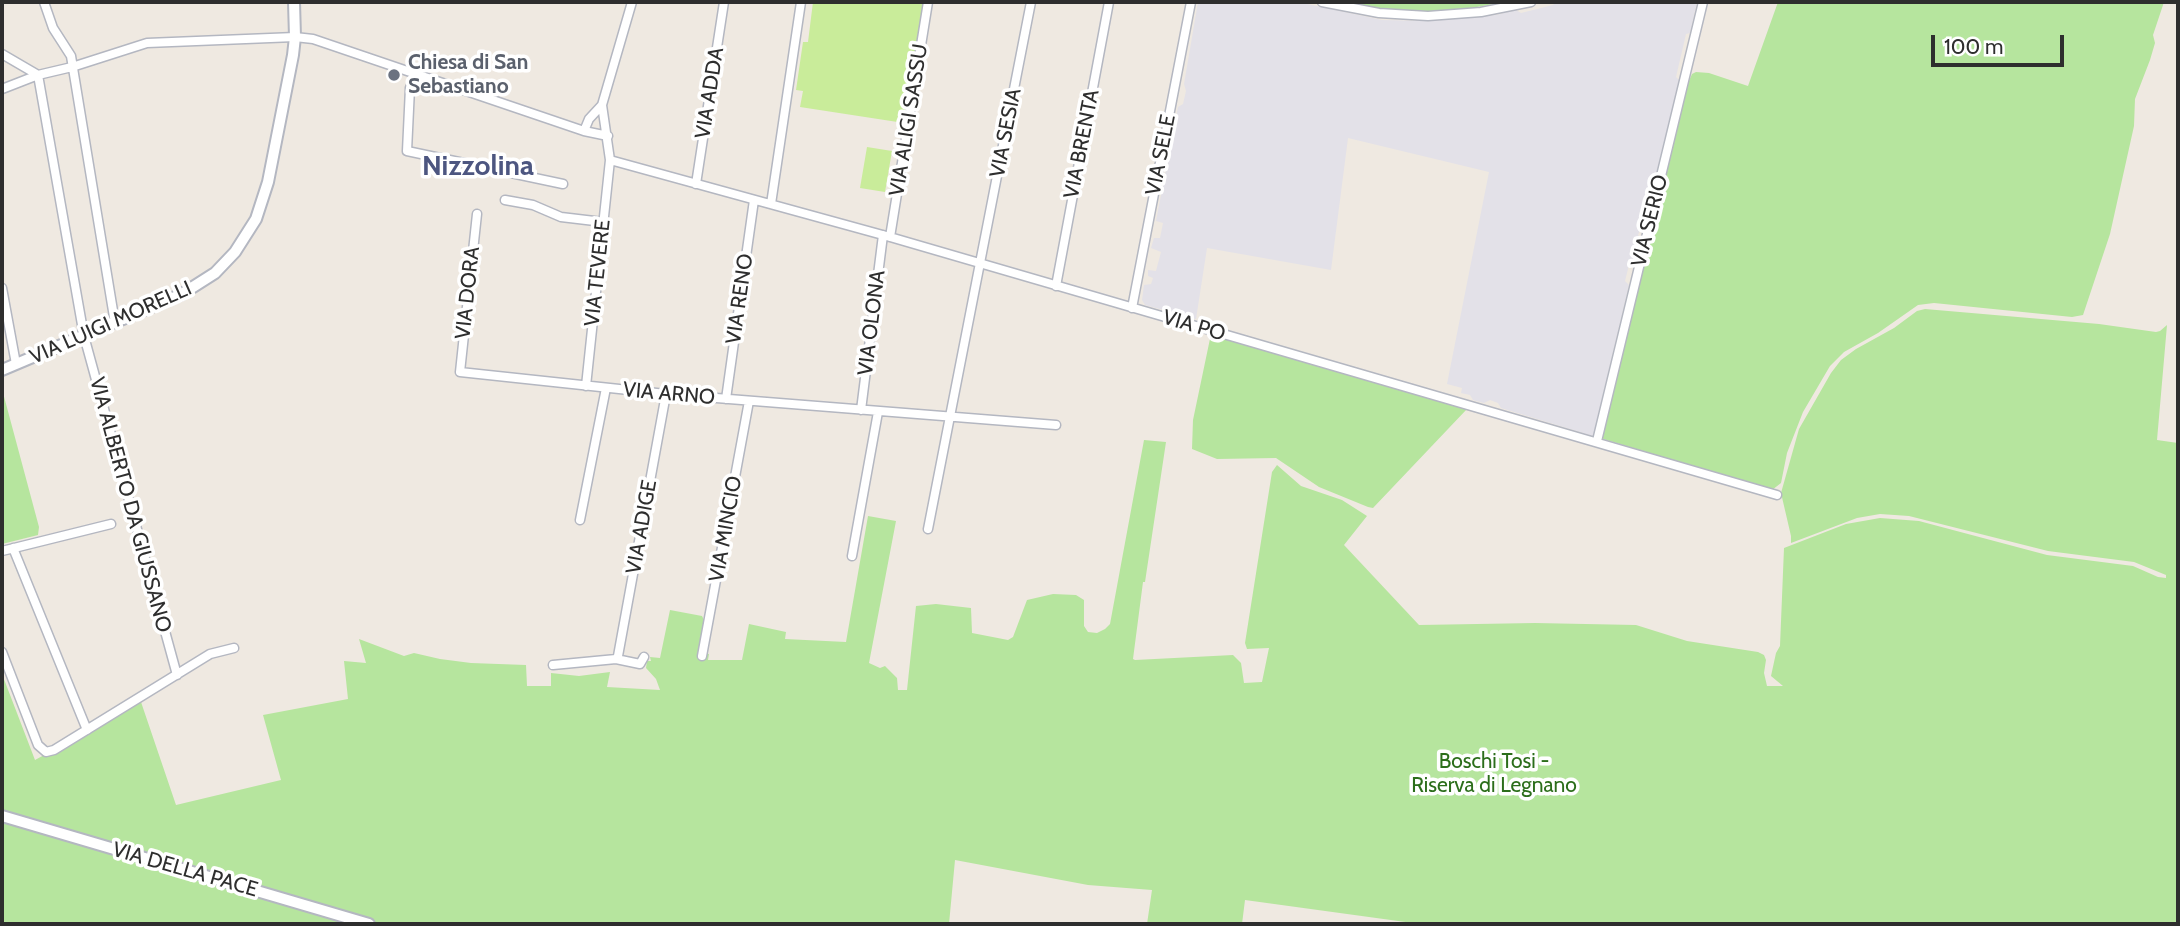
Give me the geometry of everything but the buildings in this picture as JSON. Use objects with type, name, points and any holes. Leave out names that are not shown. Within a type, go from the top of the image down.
[{"type":"main road","name":"VIA LUIGI MORELLI","points":[[2,370],[182,295],[222,267],[247,236],[266,192],[295,37],[293,2]]},
{"type":"main road","name":"VIA DELLA PACE","points":[[2,816],[369,924]]},
{"type":"street","points":[[44,2],[53,28],[71,57],[115,323]]},
{"type":"street","points":[[584,131],[589,119],[602,105],[632,2]]},
{"type":"street","name":"VIA ADDA","points":[[695,184],[724,2]]},
{"type":"street","points":[[771,204],[801,2]]},
{"type":"street","name":"VIA ALIGI SASSU","points":[[887,236],[928,2]]},
{"type":"street","name":"VIA SESIA","points":[[928,529],[1031,2]]},
{"type":"street","name":"VIA BRENTA","points":[[1056,286],[1109,2]]},
{"type":"street","name":"VIA SELE","points":[[1132,308],[1191,2]]},
{"type":"street","points":[[1322,2],[1379,13],[1428,16],[1481,12],[1531,2]]},
{"type":"street","name":"VIA SERIO","points":[[1597,441],[1703,2]]},
{"type":"street","points":[[2,89],[38,75],[147,43],[295,37],[313,39],[584,131],[608,136]]},
{"type":"street","points":[[2,54],[38,75]]},
{"type":"street","points":[[416,73],[410,88],[408,150],[563,184]]},
{"type":"street","name":"VIA ALBERTO DA GIUSSANO","points":[[38,75],[84,336],[177,675]]},
{"type":"street","name":"VIA TEVERE","points":[[586,386],[610,160],[602,105]]},
{"type":"street","points":[[589,119],[598,117],[606,124]]},
{"type":"street","name":"VIA PO","points":[[610,160],[887,236],[1777,495]]},
{"type":"street","points":[[505,200],[533,205],[561,217],[603,222]]},
{"type":"street","name":"VIA RENO","points":[[726,399],[754,200]]},
{"type":"street","name":"VIA DORA","points":[[460,372],[477,214]]},
{"type":"street","name":"VIA OLONA","points":[[861,410],[887,236]]},
{"type":"street","points":[[2,288],[16,364]]},
{"type":"street","name":"VIA ARNO","points":[[460,372],[666,394],[1056,425]]},
{"type":"street","points":[[580,520],[606,388]]},
{"type":"street","name":"VIA ADIGE","points":[[615,659],[618,656],[666,394]]},
{"type":"street","name":"VIA MINCIO","points":[[702,656],[749,401]]},
{"type":"street","points":[[852,556],[878,412]]},
{"type":"street","points":[[2,551],[111,524]]},
{"type":"street","points":[[13,548],[86,730]]},
{"type":"street","points":[[2,653],[40,748],[46,752],[54,750],[211,654],[234,648]]},
{"type":"street","points":[[553,665],[615,659],[640,664],[644,657]]},
{"type":"shaded area","points":[[1198,2],[1298,2],[1382,20],[1430,21],[1496,15],[1516,10],[1521,13],[1556,2],[1697,2],[1690,33],[1686,34],[1676,77],[1679,80],[1652,191],[1646,194],[1641,209],[1646,215],[1638,235],[1640,238],[1634,264],[1629,265],[1625,281],[1629,285],[1593,436],[1501,408],[1498,403],[1490,400],[1484,403],[1473,400],[1470,395],[1461,393],[1462,388],[1447,384],[1489,172],[1348,138],[1331,270],[1207,248],[1196,319],[1145,305],[1142,300],[1144,285],[1151,284],[1153,278],[1148,276],[1148,270],[1156,271],[1161,252],[1151,248],[1154,238],[1160,238],[1163,223],[1156,221],[1178,107],[1183,104],[1186,91],[1184,84]]},
{"type":"green space","points":[[813,2],[924,2],[904,123],[800,107],[803,91],[796,90],[803,42],[808,42]]},
{"type":"green space","points":[[1322,2],[1504,2],[1439,14],[1391,13]]},
{"type":"green space","points":[[1778,2],[2164,2],[2153,35],[2155,43],[2150,60],[2135,99],[2134,126],[2110,234],[2083,315],[2072,317],[1934,303],[1918,305],[1878,333],[1844,352],[1830,366],[1803,412],[1787,453],[1781,483],[1772,490],[1600,438],[1685,90],[1692,74],[1696,72],[1709,73],[1748,86]]},
{"type":"green space","points":[[867,147],[892,151],[885,192],[860,188]]},
{"type":"green space","name":"Boschi Tosi - Riserva di Legnano","points":[[1925,309],[2099,324],[2156,332],[2167,325],[2157,440],[2178,443],[2178,924],[1420,924],[1245,900],[1242,924],[1147,924],[1152,890],[1088,885],[955,860],[949,924],[2,924],[2,674],[35,760],[141,702],[176,805],[281,780],[263,715],[348,699],[344,661],[366,663],[359,639],[404,656],[414,653],[471,663],[526,665],[527,686],[551,686],[551,673],[579,676],[610,672],[607,687],[660,690],[656,679],[646,668],[647,661],[651,661],[650,657],[660,658],[670,610],[702,616],[705,622],[700,652],[709,654],[708,660],[742,660],[749,624],[786,632],[785,639],[846,642],[868,516],[896,521],[869,663],[880,668],[885,666],[897,678],[898,690],[907,690],[916,606],[936,604],[971,608],[972,633],[1008,640],[1013,637],[1027,600],[1053,594],[1076,595],[1084,600],[1084,626],[1088,632],[1097,633],[1110,624],[1144,440],[1166,442],[1133,659],[1233,655],[1241,663],[1244,683],[1262,682],[1269,648],[1247,649],[1245,643],[1272,472],[1277,465],[1301,486],[1342,500],[1367,516],[1344,545],[1419,625],[1636,625],[1687,641],[1758,652],[1764,655],[1766,660],[1764,673],[1767,686],[1783,686],[1771,676],[1780,646],[1784,548],[1846,524],[1880,518],[1919,521],[2047,555],[2133,566],[2166,578],[2166,575],[2134,562],[2048,551],[1909,516],[1880,514],[1857,518],[1791,543],[1781,493],[1799,429],[1831,373],[1841,360],[1856,349],[1894,328],[1917,311]]},
{"type":"green space","points":[[1211,334],[1467,409],[1373,508],[1368,507],[1319,487],[1276,458],[1217,459],[1192,449],[1193,420]]},
{"type":"green space","points":[[2,389],[39,527],[38,535],[2,544]]},
{"type":"place","name":"Chiesa di San Sebastiano","points":[[394,75]]},
{"type":"district","name":"Nizzolina","points":[[478,167]]}]
